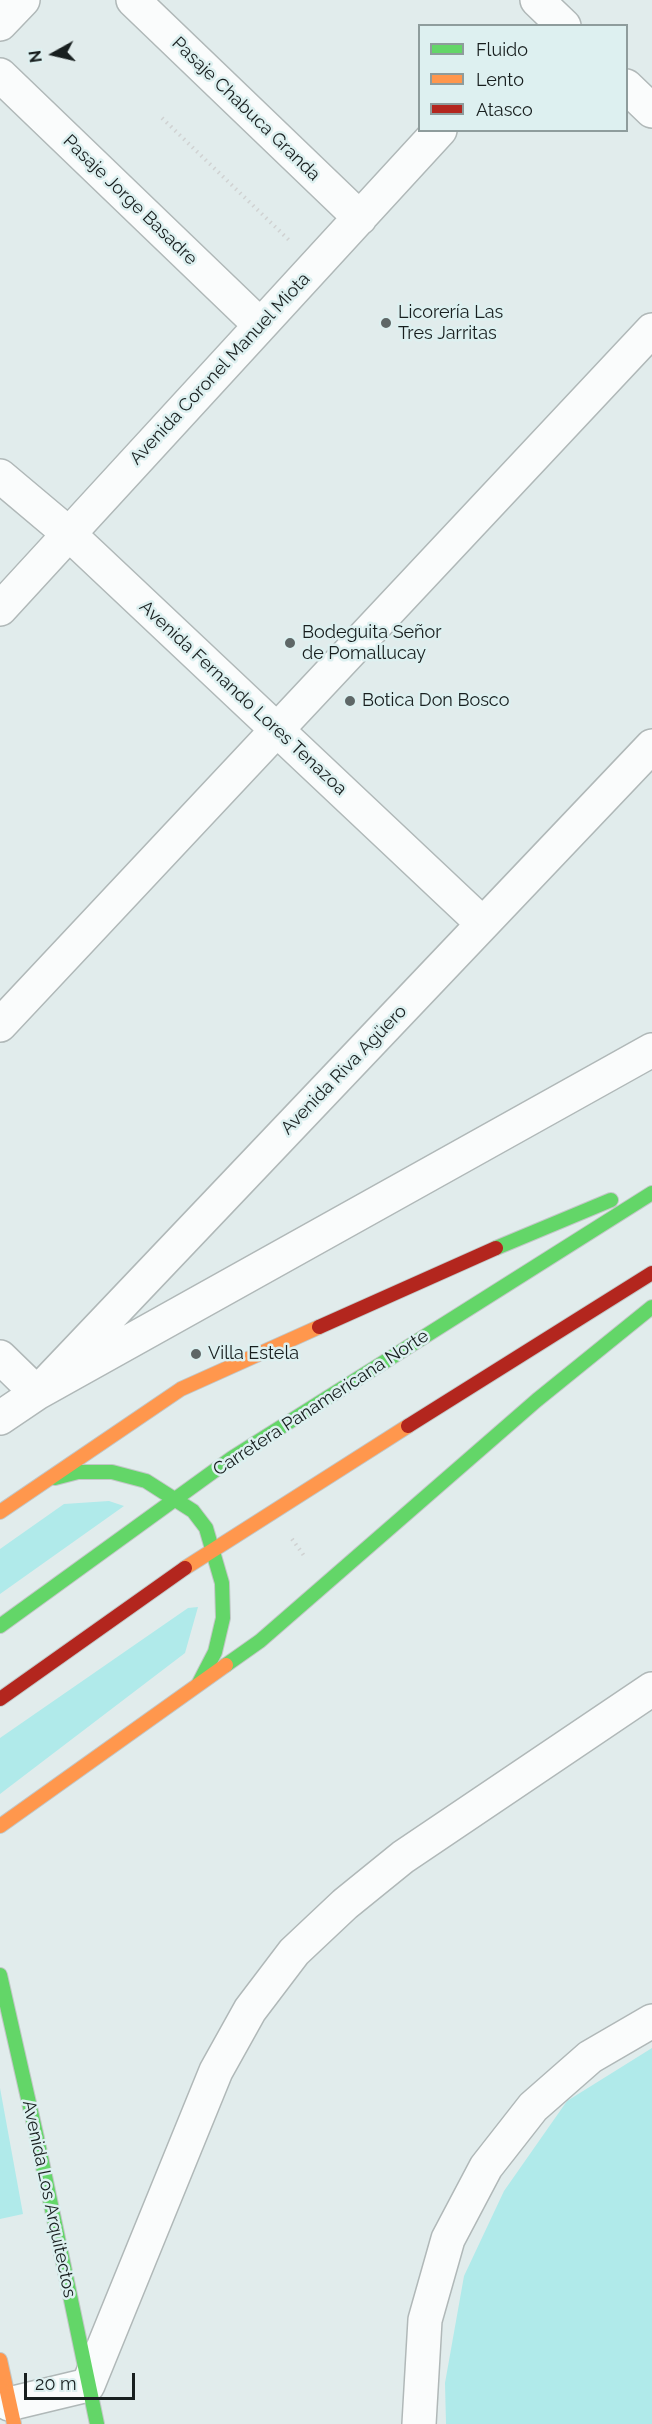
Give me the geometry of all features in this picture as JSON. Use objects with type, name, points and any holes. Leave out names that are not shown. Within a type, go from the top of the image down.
[{"type":"main road","points":[[0,1512],[181,1389],[535,1231],[652,1184]]},
{"type":"main road","name":"Carretera Panamericana Norte","points":[[0,1626],[232,1458],[652,1193]]},
{"type":"main road","points":[[0,1699],[213,1548],[652,1273]]},
{"type":"main road","points":[[0,1826],[260,1641],[537,1400],[652,1307]]},
{"type":"main road","points":[[44,1481],[78,1472],[112,1472],[146,1481],[176,1498],[193,1511],[206,1528],[222,1583],[223,1618],[214,1652],[198,1684]]},
{"type":"main road","name":"Avenida Los Arquitectos","points":[[0,1975],[98,2424]]},
{"type":"main road","points":[[0,2360],[12,2414]]},
{"type":"street","points":[[0,24],[23,0]]},
{"type":"street","name":"Pasaje Chabuca Granda","points":[[133,0],[360,218]]},
{"type":"street","name":"Pasaje Jorge Basadre","points":[[0,75],[260,326]]},
{"type":"street","points":[[628,87],[652,111]]},
{"type":"street","name":"Avenida Coronel Manuel Miota","points":[[0,609],[438,132]]},
{"type":"street","points":[[0,1025],[652,330]]},
{"type":"street","name":"Avenida Fernando Lores Tenazoa","points":[[0,476],[69,534],[483,924]]},
{"type":"street","name":"Avenida Riva Agüero","points":[[37,1393],[652,746]]},
{"type":"street","points":[[0,1418],[37,1393],[652,1050]]},
{"type":"street","points":[[0,1357],[37,1393]]},
{"type":"street","points":[[12,2414],[88,2385],[216,2071],[250,2010],[294,1952],[345,1904],[403,1857],[652,1689]]},
{"type":"street","points":[[419,2424],[425,2320],[448,2239],[486,2167],[533,2107],[590,2057],[652,2021]]},
{"type":"path","points":[[162,118],[296,246]]},
{"type":"path","points":[[288,1534],[310,1565]]},
{"type":"shaded area","points":[[109,1501],[124,1506],[0,1594],[0,1549],[64,1504]]},
{"type":"shaded area","points":[[198,1607],[185,1653],[0,1794],[0,1738],[188,1608]]},
{"type":"shaded area","points":[[652,2048],[652,2424],[446,2424],[445,2383],[464,2276],[504,2191],[567,2101]]},
{"type":"shaded area","points":[[0,2088],[23,2214],[0,2219]]},
{"type":"traffic: fast","points":[[0,1626],[232,1458],[652,1193]]},
{"type":"traffic: fast","points":[[496,1248],[611,1200]]},
{"type":"traffic: fast","points":[[226,1665],[260,1641],[537,1400],[652,1307]]},
{"type":"traffic: fast","points":[[55,1478],[78,1472],[112,1472],[146,1481],[193,1511],[206,1528],[222,1583],[223,1618],[215,1652],[199,1683]]},
{"type":"traffic: fast","points":[[0,1975],[97,2424]]},
{"type":"traffic: slow","points":[[0,1512],[181,1389],[319,1327]]},
{"type":"traffic: slow","points":[[185,1568],[408,1426]]},
{"type":"traffic: slow","points":[[0,1826],[226,1665]]},
{"type":"traffic: slow","points":[[0,2360],[14,2424]]},
{"type":"traffic: jam","points":[[319,1327],[496,1248]]},
{"type":"traffic: jam","points":[[408,1426],[652,1273]]},
{"type":"traffic: jam","points":[[0,1699],[185,1568]]},
{"type":"place","name":"Licorería Las Tres Jarritas","points":[[386,323]]},
{"type":"place","name":"Bodeguita Señor de Pomallucay","points":[[290,643]]},
{"type":"place","name":"Botica Don Bosco","points":[[350,701]]},
{"type":"place","name":"Villa Estela","points":[[196,1354]]}]
